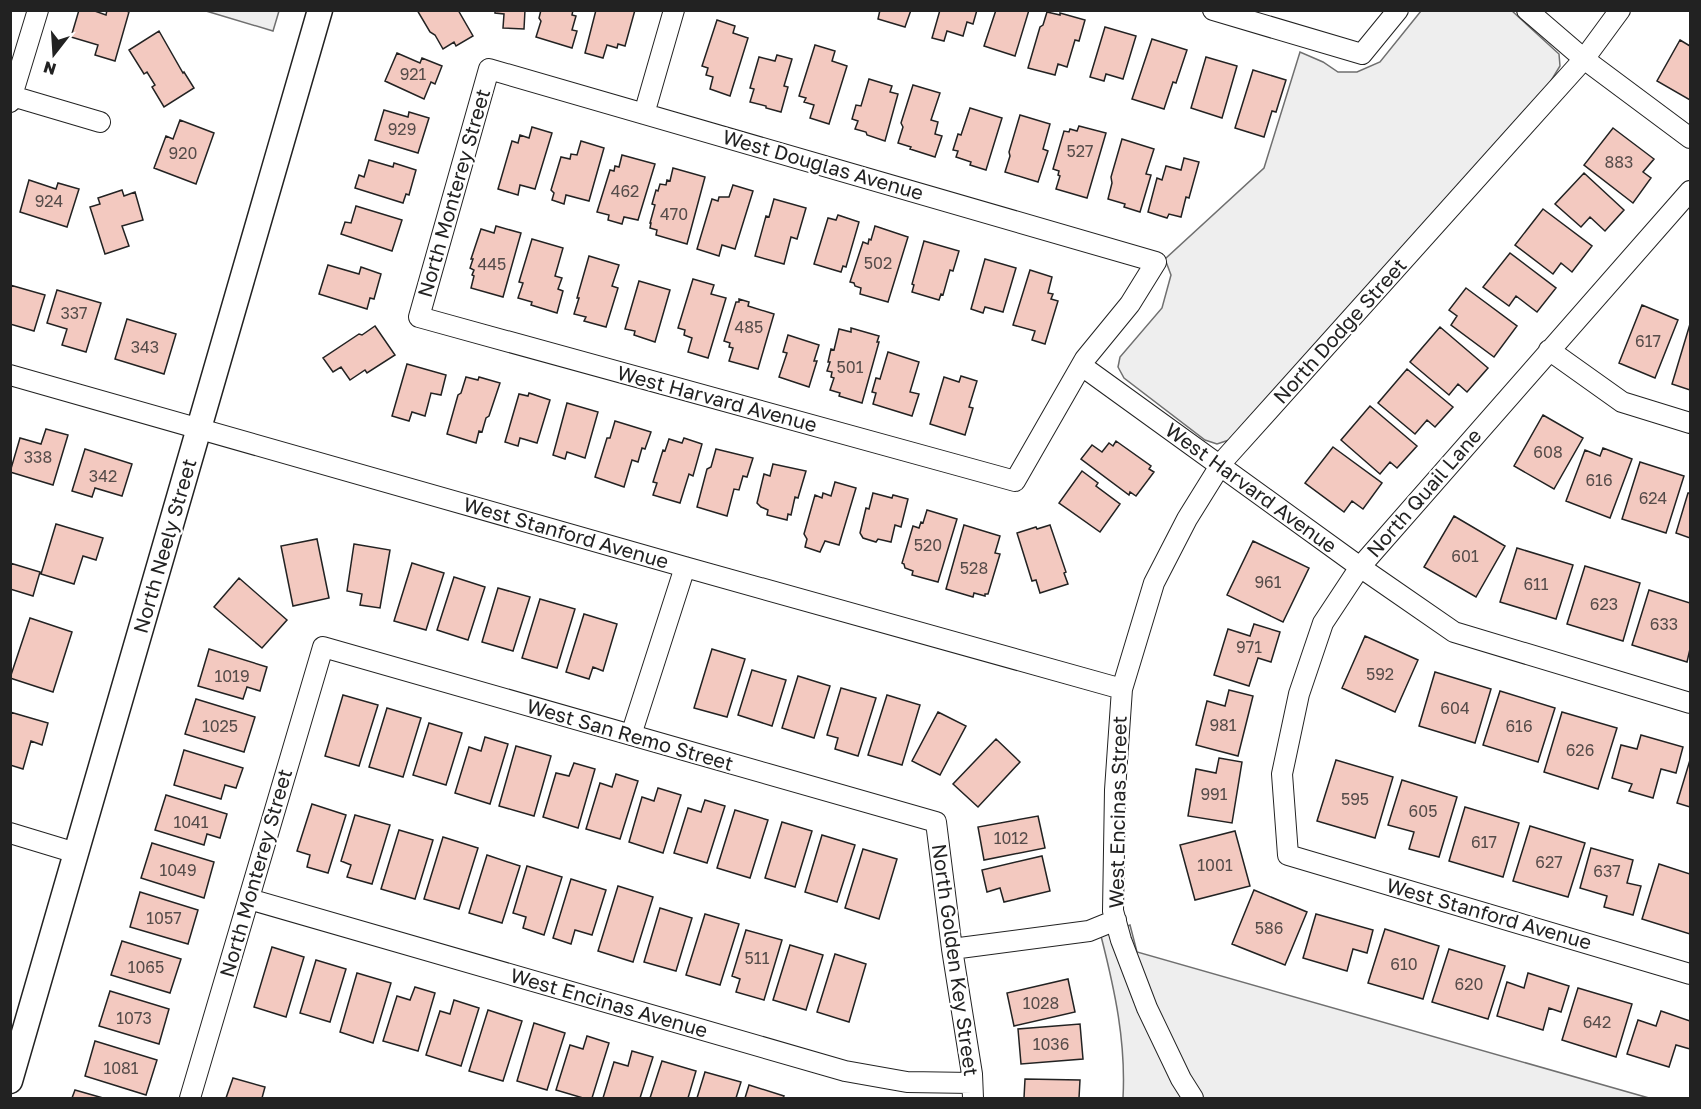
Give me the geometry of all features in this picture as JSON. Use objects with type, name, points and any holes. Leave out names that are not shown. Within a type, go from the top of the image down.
[{"type":"street","points":[[38,10],[11,99],[100,122]]},
{"type":"street","name":"North Neely Street","points":[[10,1081],[320,10]]},
{"type":"street","points":[[644,114],[674,10]]},
{"type":"street","points":[[1213,10],[1362,54],[1398,10]]},
{"type":"street","points":[[1527,10],[1584,59],[1690,138]]},
{"type":"street","name":"North Dodge Street","points":[[1122,689],[1154,583],[1187,519],[1223,461],[1584,59],[1620,10]]},
{"type":"street","name":"West Douglas Avenue","points":[[489,69],[1156,262],[1130,304],[1082,366]]},
{"type":"street","name":"North Monterey Street","points":[[419,317],[489,69]]},
{"type":"street","name":"North Quail Lane","points":[[1288,855],[1282,774],[1299,694],[1323,623],[1360,567],[1690,191]]},
{"type":"street","name":"West Harvard Avenue","points":[[419,317],[1015,481],[1082,366],[1360,567],[1454,632],[1690,703]]},
{"type":"street","points":[[1549,350],[1622,402],[1690,423]]},
{"type":"street","name":"West Stanford Avenue","points":[[10,375],[1122,689]]},
{"type":"street","points":[[632,735],[685,567]]},
{"type":"street","name":"North Monterey Street","points":[[190,1098],[323,647]]},
{"type":"street","name":"West San Remo Street","points":[[323,647],[936,822]]},
{"type":"street","name":"West Encinas Street","points":[[1122,689],[1115,790],[1113,911],[1120,940],[1147,1008],[1181,1079],[1193,1098]]},
{"type":"street","name":"North Golden Key Street","points":[[936,822],[973,1091]]},
{"type":"street","points":[[10,833],[76,853]]},
{"type":"street","name":"West Stanford Avenue","points":[[1288,855],[1690,974]]},
{"type":"street","name":"West Encinas Avenue","points":[[249,899],[845,1071],[973,1091]]},
{"type":"street","points":[[952,949],[1089,931],[1116,920]]},
{"type":"shaded area","points":[[1511,10],[1559,54],[1560,66],[1549,84],[1232,439],[1217,444],[1205,440],[1124,378],[1118,367],[1120,357],[1162,308],[1171,275],[1165,259],[1264,168],[1300,52],[1323,62],[1338,72],[1357,72],[1380,62],[1421,11]]},
{"type":"shaded area","points":[[206,11],[279,11],[273,31]]},
{"type":"shaded area","points":[[1130,925],[1137,952],[1649,1098],[1123,1098],[1121,1037],[1111,977],[1101,936]]},
{"type":"building","points":[[79,10],[92,10],[106,15],[107,10],[129,12],[115,61],[95,55],[98,45],[71,37]]},
{"type":"building","points":[[417,10],[458,10],[473,36],[456,46],[454,42],[443,49]]},
{"type":"building","points":[[495,10],[525,10],[524,29],[503,28],[504,14],[495,13]]},
{"type":"building","points":[[541,10],[573,10],[572,15],[576,16],[572,30],[577,31],[572,48],[536,37],[541,21],[539,18]]},
{"type":"building","points":[[596,10],[635,10],[625,46],[618,44],[617,48],[607,45],[603,58],[585,53]]},
{"type":"building","points":[[880,10],[911,10],[905,27],[878,19]]},
{"type":"building","points":[[940,10],[977,10],[973,24],[967,22],[963,36],[947,31],[944,41],[932,38]]},
{"type":"building","points":[[996,10],[1029,10],[1015,56],[984,46]]},
{"type":"building","points":[[1047,12],[1085,20],[1079,41],[1075,40],[1067,67],[1058,64],[1055,75],[1028,68],[1040,27],[1043,25]]},
{"type":"building","points":[[717,20],[735,26],[733,33],[748,38],[730,96],[710,89],[713,77],[706,75],[708,68],[702,66]]},
{"type":"building","points":[[1105,27],[1136,36],[1123,79],[1106,74],[1104,81],[1090,77]]},
{"type":"building","points":[[159,31],[194,88],[164,107],[152,87],[155,85],[147,72],[144,74],[129,50]]},
{"type":"building","points":[[1152,39],[1187,50],[1164,109],[1132,99]]},
{"type":"building","points":[[1680,40],[1690,46],[1690,100],[1657,81]]},
{"type":"building","points":[[815,45],[835,51],[832,61],[847,66],[829,124],[810,118],[814,105],[804,102],[806,98],[799,96]]},
{"type":"building","points":[[397,53],[420,63],[422,58],[442,66],[435,84],[431,82],[424,99],[385,81]]},
{"type":"building","points":[[777,55],[792,59],[784,86],[788,87],[781,112],[750,102],[754,89],[750,88],[759,57],[775,61]]},
{"type":"building","points":[[1206,57],[1237,66],[1222,118],[1191,108]]},
{"type":"building","points":[[1253,70],[1286,80],[1276,112],[1272,111],[1264,137],[1235,128]]},
{"type":"building","points":[[869,79],[892,86],[890,92],[898,94],[885,141],[855,129],[858,121],[852,119],[856,105],[861,106]]},
{"type":"building","points":[[913,85],[940,93],[931,120],[938,122],[935,134],[942,136],[935,157],[898,143],[903,127],[901,123]]},
{"type":"building","points":[[970,108],[1002,118],[986,170],[956,157],[958,151],[953,150]]},
{"type":"building","points":[[384,110],[408,117],[409,112],[429,118],[418,153],[375,140]]},
{"type":"building","points":[[1020,115],[1050,124],[1043,149],[1048,151],[1038,182],[1005,172]]},
{"type":"building","points":[[180,120],[214,133],[196,184],[154,168],[166,136],[173,139]]},
{"type":"building","points":[[1079,126],[1106,133],[1087,198],[1056,189],[1060,176],[1059,171],[1053,169],[1064,131],[1069,132],[1070,129],[1077,131]]},
{"type":"building","points":[[532,127],[552,133],[535,189],[520,185],[518,195],[498,189],[512,141],[518,143],[520,135],[529,138]]},
{"type":"building","points":[[1613,128],[1654,159],[1643,172],[1651,178],[1633,203],[1584,165]]},
{"type":"building","points":[[1122,139],[1154,149],[1146,174],[1151,175],[1140,212],[1108,199],[1112,183],[1111,177]]},
{"type":"building","points":[[581,141],[604,148],[589,201],[566,195],[564,204],[552,200],[554,193],[551,190],[561,157],[570,159],[571,154],[577,155]]},
{"type":"building","points":[[622,155],[655,164],[638,220],[624,217],[622,224],[608,220],[609,215],[597,212],[610,170],[614,171],[615,166],[619,167]]},
{"type":"building","points":[[1184,158],[1199,162],[1181,217],[1169,214],[1167,218],[1148,212],[1157,178],[1162,180],[1166,166],[1181,170]]},
{"type":"building","points":[[369,160],[393,167],[394,163],[416,170],[409,195],[406,194],[403,203],[355,188],[359,175],[364,177]]},
{"type":"building","points":[[673,168],[705,177],[687,244],[656,235],[657,230],[650,228],[656,190],[658,191],[660,184],[666,185],[667,180],[670,181]]},
{"type":"building","points":[[1584,173],[1624,210],[1605,231],[1590,217],[1581,227],[1555,204]]},
{"type":"building","points":[[29,180],[56,189],[58,183],[79,189],[67,227],[20,212]]},
{"type":"building","points":[[733,185],[753,191],[735,249],[722,245],[719,256],[697,249],[712,199],[718,201],[719,197],[729,197]]},
{"type":"building","points":[[122,190],[124,196],[135,192],[143,220],[122,226],[129,246],[105,254],[90,207],[100,204],[98,198]]},
{"type":"building","points":[[774,199],[806,208],[797,239],[791,237],[784,264],[755,256],[766,216],[769,217]]},
{"type":"building","points":[[356,206],[402,220],[392,251],[341,234],[345,222],[351,223]]},
{"type":"building","points":[[1543,209],[1592,246],[1572,272],[1561,263],[1553,274],[1515,245]]},
{"type":"building","points":[[838,215],[859,222],[846,267],[843,266],[841,272],[814,264],[828,218],[836,220]]},
{"type":"building","points":[[496,226],[521,233],[503,297],[471,288],[474,270],[470,268],[473,259],[471,259],[481,229],[494,233]]},
{"type":"building","points":[[875,226],[908,237],[888,302],[860,294],[861,288],[850,282],[863,242],[868,244],[869,239],[871,240]]},
{"type":"building","points":[[532,239],[563,248],[555,276],[562,278],[558,289],[563,291],[557,313],[531,305],[532,302],[518,298],[523,283],[519,282]]},
{"type":"building","points":[[924,241],[959,251],[953,271],[950,270],[943,295],[941,294],[939,300],[912,292],[914,285],[912,284]]},
{"type":"building","points":[[1510,253],[1556,288],[1537,312],[1516,296],[1509,306],[1483,287]]},
{"type":"building","points":[[589,256],[619,265],[612,286],[618,288],[606,327],[584,321],[586,317],[574,314]]},
{"type":"building","points":[[985,259],[1016,268],[1003,312],[985,307],[983,313],[971,309]]},
{"type":"building","points":[[328,265],[359,274],[361,267],[381,274],[374,299],[370,298],[367,309],[319,294]]},
{"type":"building","points":[[1030,270],[1052,277],[1048,293],[1053,294],[1051,299],[1058,301],[1045,344],[1032,340],[1035,331],[1013,325]]},
{"type":"building","points":[[693,279],[714,285],[711,294],[726,298],[708,358],[688,352],[692,338],[684,335],[685,330],[678,328]]},
{"type":"building","points":[[639,281],[670,290],[655,342],[634,335],[635,331],[625,329]]},
{"type":"building","points":[[10,285],[45,295],[34,331],[10,324]]},
{"type":"building","points":[[1466,288],[1517,326],[1494,357],[1451,325],[1457,316],[1449,310]]},
{"type":"building","points":[[57,290],[101,303],[86,352],[62,345],[67,329],[47,323]]},
{"type":"building","points":[[739,299],[749,302],[748,306],[774,314],[758,369],[729,361],[733,348],[729,347],[730,343],[724,341],[736,302],[739,302]]},
{"type":"building","points":[[1642,305],[1678,320],[1655,378],[1619,363]]},
{"type":"building","points":[[127,319],[176,334],[164,374],[115,359]]},
{"type":"building","points":[[1690,324],[1690,390],[1672,384]]},
{"type":"building","points":[[375,326],[395,355],[367,373],[365,370],[350,380],[341,367],[333,372],[323,358]]},
{"type":"building","points":[[1440,327],[1488,368],[1467,392],[1458,384],[1449,395],[1410,362]]},
{"type":"building","points":[[851,328],[879,336],[862,403],[839,396],[840,393],[830,390],[834,378],[831,377],[832,372],[827,371],[831,349],[834,350],[839,329],[851,332]]},
{"type":"building","points":[[788,335],[819,345],[809,387],[779,377],[787,353],[783,352]]},
{"type":"building","points":[[888,352],[919,362],[910,392],[919,394],[912,416],[873,404],[876,393],[872,392],[876,378],[880,379]]},
{"type":"building","points":[[407,364],[446,375],[441,395],[431,393],[425,416],[412,412],[409,421],[392,416]]},
{"type":"building","points":[[1407,369],[1453,407],[1435,427],[1427,420],[1415,434],[1378,403]]},
{"type":"building","points":[[961,376],[977,381],[969,407],[973,408],[965,435],[930,424],[944,377],[959,382]]},
{"type":"building","points":[[466,377],[478,380],[479,377],[500,383],[489,416],[486,418],[482,432],[479,431],[476,443],[447,434],[458,395],[461,393]]},
{"type":"building","points":[[529,393],[550,400],[537,443],[520,438],[518,446],[505,442],[519,394],[528,396]]},
{"type":"building","points":[[567,403],[598,412],[585,458],[567,452],[565,459],[553,455]]},
{"type":"building","points":[[1370,406],[1417,446],[1397,468],[1390,462],[1380,474],[1341,440]]},
{"type":"building","points":[[1543,415],[1583,438],[1554,489],[1514,466]]},
{"type":"building","points":[[615,421],[651,432],[645,449],[642,448],[638,462],[632,460],[624,487],[595,477],[607,438],[610,438]]},
{"type":"building","points":[[46,429],[68,435],[53,485],[10,472],[20,438],[41,444]]},
{"type":"building","points":[[684,438],[702,444],[693,476],[689,474],[680,503],[653,495],[657,483],[653,482],[669,439],[682,443]]},
{"type":"building","points":[[1116,441],[1151,466],[1149,469],[1154,472],[1136,496],[1130,492],[1129,495],[1081,459],[1092,445],[1102,452],[1109,443],[1113,446]]},
{"type":"building","points":[[1333,447],[1382,483],[1363,509],[1352,501],[1344,512],[1305,483]]},
{"type":"building","points":[[1603,448],[1632,459],[1610,518],[1566,501],[1585,450],[1600,456]]},
{"type":"building","points":[[85,449],[132,464],[122,496],[95,488],[92,497],[72,491]]},
{"type":"building","points":[[716,449],[753,458],[747,477],[743,476],[739,490],[734,489],[727,516],[697,507],[707,469],[711,467]]},
{"type":"building","points":[[1640,462],[1684,476],[1666,533],[1622,519]]},
{"type":"building","points":[[773,464],[806,471],[798,498],[795,497],[791,515],[788,514],[787,520],[767,515],[768,510],[757,503],[764,474],[770,476]]},
{"type":"building","points":[[1082,471],[1098,483],[1096,486],[1120,504],[1100,532],[1059,503]]},
{"type":"building","points":[[835,482],[856,488],[839,545],[825,541],[820,552],[805,547],[807,539],[804,534],[815,495],[822,498],[823,493],[831,496]]},
{"type":"building","points":[[873,493],[908,499],[901,527],[895,525],[891,542],[878,539],[876,542],[863,538],[860,533],[866,508],[869,509]]},
{"type":"building","points":[[1688,493],[1690,493],[1690,538],[1676,533]]},
{"type":"building","points":[[927,510],[957,519],[938,582],[912,575],[913,571],[905,568],[902,563],[913,526],[919,528]]},
{"type":"building","points":[[1454,516],[1505,546],[1476,597],[1424,567]]},
{"type":"building","points":[[56,524],[103,538],[96,560],[83,556],[74,584],[41,574]]},
{"type":"building","points":[[964,525],[1000,536],[995,553],[1000,554],[988,594],[985,596],[974,593],[973,597],[946,589]]},
{"type":"building","points":[[1050,525],[1068,584],[1040,593],[1036,580],[1032,581],[1017,533]]},
{"type":"building","points":[[317,539],[329,598],[293,606],[281,546]]},
{"type":"building","points":[[1253,541],[1309,568],[1283,622],[1227,595]]},
{"type":"building","points":[[354,544],[390,550],[380,608],[360,605],[362,594],[347,591]]},
{"type":"building","points":[[1517,548],[1573,565],[1556,619],[1500,602]]},
{"type":"building","points":[[10,563],[40,572],[33,596],[10,589]]},
{"type":"building","points":[[412,563],[444,573],[426,630],[394,621]]},
{"type":"building","points":[[1585,566],[1640,583],[1623,641],[1567,624]]},
{"type":"building","points":[[454,577],[485,587],[468,640],[437,630]]},
{"type":"building","points":[[239,578],[287,620],[262,648],[214,607]]},
{"type":"building","points":[[498,588],[530,597],[513,651],[482,642]]},
{"type":"building","points":[[1649,590],[1690,603],[1690,649],[1687,662],[1632,645]]},
{"type":"building","points":[[540,599],[575,609],[557,668],[522,658]]},
{"type":"building","points":[[584,614],[617,624],[603,671],[593,667],[589,679],[566,672]]},
{"type":"building","points":[[30,618],[72,632],[53,692],[10,678]]},
{"type":"building","points":[[1254,624],[1280,632],[1271,662],[1258,658],[1249,686],[1214,675],[1228,629],[1250,636]]},
{"type":"building","points":[[1365,636],[1418,660],[1395,712],[1342,688]]},
{"type":"building","points":[[209,649],[267,667],[260,691],[247,687],[243,699],[198,686]]},
{"type":"building","points":[[712,649],[745,659],[727,717],[694,708]]},
{"type":"building","points":[[752,670],[786,680],[772,726],[738,715]]},
{"type":"building","points":[[1435,672],[1491,689],[1475,743],[1419,726]]},
{"type":"building","points":[[798,676],[830,686],[814,738],[782,728]]},
{"type":"building","points":[[841,688],[876,698],[858,756],[835,749],[838,738],[827,735]]},
{"type":"building","points":[[1229,690],[1253,696],[1238,756],[1196,745],[1207,701],[1225,706]]},
{"type":"building","points":[[1500,691],[1555,708],[1538,762],[1483,745]]},
{"type":"building","points":[[343,695],[378,705],[359,766],[325,756]]},
{"type":"building","points":[[887,695],[920,705],[902,765],[868,755]]},
{"type":"building","points":[[196,699],[255,717],[244,752],[185,734]]},
{"type":"building","points":[[387,708],[421,718],[403,777],[369,767]]},
{"type":"building","points":[[10,712],[48,723],[42,745],[31,741],[23,769],[10,765]]},
{"type":"building","points":[[938,712],[966,726],[940,775],[912,761]]},
{"type":"building","points":[[1562,712],[1617,728],[1598,789],[1544,772]]},
{"type":"building","points":[[429,723],[462,733],[446,785],[413,775]]},
{"type":"building","points":[[1641,735],[1683,747],[1676,773],[1661,769],[1653,798],[1629,791],[1632,784],[1612,778],[1621,745],[1637,749]]},
{"type":"building","points":[[485,737],[508,744],[490,804],[455,793],[469,747],[481,751]]},
{"type":"building","points":[[996,739],[1020,762],[978,807],[953,784]]},
{"type":"building","points":[[516,746],[551,756],[534,816],[499,806]]},
{"type":"building","points":[[184,750],[243,768],[236,788],[225,785],[221,799],[174,785]]},
{"type":"building","points":[[1219,758],[1242,762],[1232,823],[1188,816],[1196,769],[1216,773]]},
{"type":"building","points":[[1336,760],[1393,777],[1375,838],[1317,821]]},
{"type":"building","points":[[1690,760],[1690,807],[1677,803]]},
{"type":"building","points":[[574,763],[595,769],[578,828],[543,817],[556,773],[569,776]]},
{"type":"building","points":[[616,774],[638,781],[620,839],[586,829],[600,783],[612,787]]},
{"type":"building","points":[[1402,780],[1457,797],[1439,857],[1409,849],[1414,832],[1388,825]]},
{"type":"building","points":[[658,788],[681,795],[663,853],[629,842],[642,797],[654,801]]},
{"type":"building","points":[[166,795],[227,814],[220,838],[207,834],[204,845],[155,830]]},
{"type":"building","points":[[705,800],[725,806],[707,863],[674,853],[688,808],[701,812]]},
{"type":"building","points":[[312,804],[346,815],[328,873],[307,867],[310,855],[297,851]]},
{"type":"building","points":[[1465,807],[1519,823],[1503,877],[1449,861]]},
{"type":"building","points":[[735,810],[768,820],[750,878],[717,868]]},
{"type":"building","points":[[355,815],[390,825],[372,884],[347,877],[351,865],[341,861]]},
{"type":"building","points":[[1038,816],[1045,848],[984,860],[978,827]]},
{"type":"building","points":[[782,822],[812,831],[795,887],[765,878]]},
{"type":"building","points":[[1530,826],[1585,843],[1568,897],[1513,881]]},
{"type":"building","points":[[399,830],[433,840],[415,899],[381,889]]},
{"type":"building","points":[[1235,831],[1250,886],[1195,900],[1180,845]]},
{"type":"building","points":[[822,835],[855,845],[837,902],[805,892]]},
{"type":"building","points":[[443,837],[478,848],[459,909],[424,899]]},
{"type":"building","points":[[152,843],[214,862],[204,898],[141,878]]},
{"type":"building","points":[[1591,848],[1633,860],[1627,883],[1641,886],[1633,915],[1604,907],[1607,896],[1580,888]]},
{"type":"building","points":[[863,849],[897,859],[879,919],[845,908]]},
{"type":"building","points":[[487,855],[520,866],[502,923],[469,913]]},
{"type":"building","points":[[1042,856],[1050,891],[1004,902],[1000,888],[987,892],[982,870]]},
{"type":"building","points":[[1659,864],[1690,874],[1690,934],[1642,919]]},
{"type":"building","points":[[527,866],[562,877],[544,935],[523,928],[526,917],[513,913]]},
{"type":"building","points":[[571,879],[606,890],[592,935],[575,930],[571,944],[553,938]]},
{"type":"building","points":[[618,886],[653,897],[633,962],[598,951]]},
{"type":"building","points":[[1254,890],[1307,912],[1285,965],[1232,944]]},
{"type":"building","points":[[140,892],[198,910],[188,944],[130,927]]},
{"type":"building","points":[[660,908],[692,918],[676,971],[644,962]]},
{"type":"building","points":[[705,914],[739,924],[720,985],[686,975]]},
{"type":"building","points":[[1316,914],[1373,930],[1367,953],[1353,949],[1347,971],[1303,958]]},
{"type":"building","points":[[1385,929],[1439,946],[1423,999],[1368,983]]},
{"type":"building","points":[[746,930],[782,940],[764,1000],[736,992],[740,979],[732,976]]},
{"type":"building","points":[[122,941],[181,959],[170,993],[111,975]]},
{"type":"building","points":[[790,945],[823,955],[806,1010],[773,1000]]},
{"type":"building","points":[[272,947],[304,957],[286,1017],[254,1007]]},
{"type":"building","points":[[1449,949],[1505,966],[1488,1019],[1432,1002]]},
{"type":"building","points":[[835,954],[866,964],[849,1022],[817,1012]]},
{"type":"building","points":[[316,960],[346,969],[330,1022],[300,1013]]},
{"type":"building","points":[[357,973],[391,983],[373,1043],[340,1032]]},
{"type":"building","points":[[1528,973],[1569,986],[1561,1012],[1549,1008],[1543,1030],[1497,1016],[1507,982],[1524,988]]},
{"type":"building","points":[[1068,979],[1075,1012],[1014,1026],[1007,993]]},
{"type":"building","points":[[415,987],[435,993],[418,1051],[383,1041],[397,996],[410,1000]]},
{"type":"building","points":[[1578,988],[1632,1004],[1616,1057],[1562,1040]]},
{"type":"building","points":[[110,991],[169,1009],[159,1044],[99,1026]]},
{"type":"building","points":[[454,1000],[479,1008],[461,1066],[426,1055],[440,1011],[450,1014]]},
{"type":"building","points":[[488,1010],[522,1021],[503,1081],[469,1071]]},
{"type":"building","points":[[1661,1011],[1690,1021],[1690,1049],[1676,1045],[1669,1067],[1627,1054],[1638,1020],[1656,1026]]},
{"type":"building","points":[[534,1023],[565,1033],[547,1090],[517,1081]]},
{"type":"building","points":[[1080,1024],[1083,1059],[1021,1064],[1018,1029]]},
{"type":"building","points":[[587,1036],[609,1043],[592,1098],[583,1098],[556,1090],[570,1045],[583,1049]]},
{"type":"building","points":[[95,1041],[157,1060],[146,1095],[85,1076]]},
{"type":"building","points":[[632,1051],[653,1057],[640,1098],[603,1098],[614,1062],[628,1066]]},
{"type":"building","points":[[662,1061],[696,1071],[688,1098],[650,1098]]},
{"type":"building","points":[[705,1072],[741,1082],[736,1098],[697,1098]]},
{"type":"building","points":[[233,1078],[265,1087],[262,1098],[226,1098]]},
{"type":"building","points":[[1025,1079],[1080,1080],[1079,1098],[1024,1098]]},
{"type":"building","points":[[749,1085],[784,1096],[783,1098],[745,1098]]},
{"type":"building","points":[[75,1090],[103,1098],[72,1098]]}]
